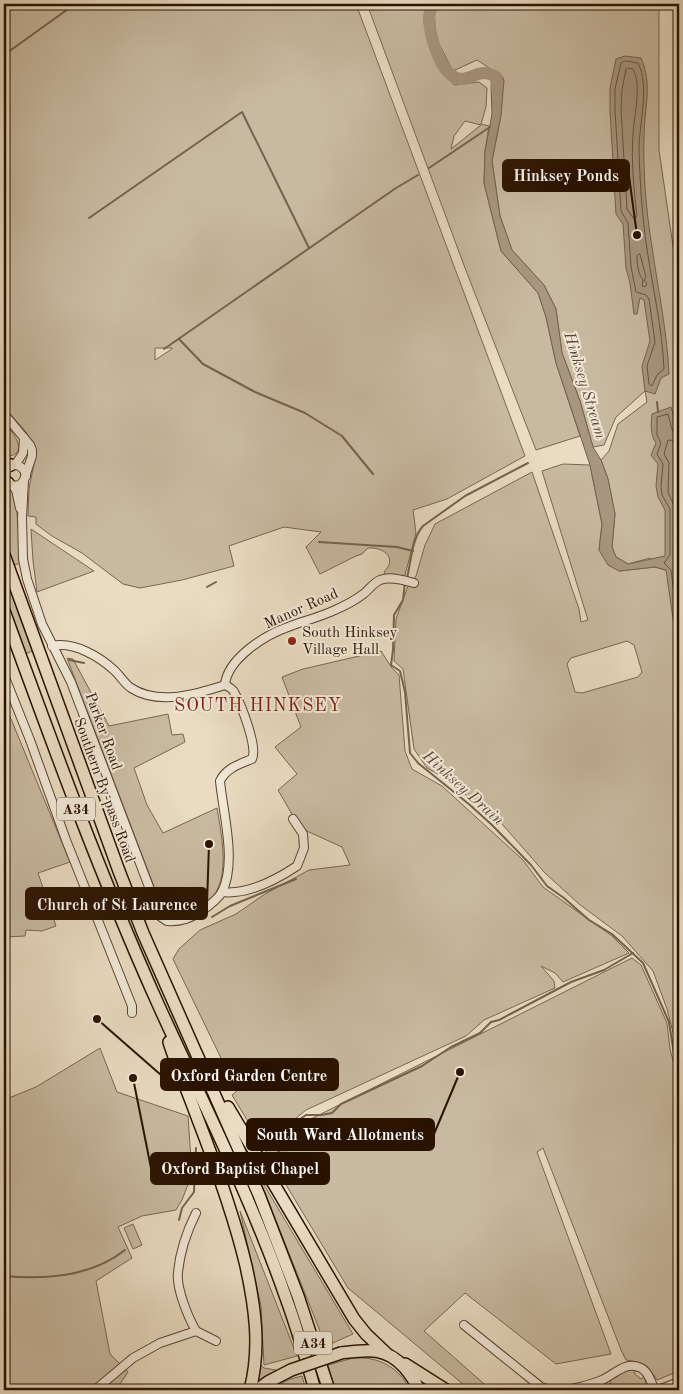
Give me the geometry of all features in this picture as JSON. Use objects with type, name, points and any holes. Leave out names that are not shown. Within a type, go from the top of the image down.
[{"type":"highway","name":"Southern By-pass Road","points":[[4,556],[119,871],[143,933],[186,1032]]},
{"type":"highway","name":"A34","points":[[4,611],[104,880],[158,1004],[246,1196],[287,1298],[316,1390]]},
{"type":"highway","points":[[158,1004],[170,1044],[220,1177],[239,1238],[250,1283],[257,1331],[256,1357],[250,1390]]},
{"type":"highway","points":[[186,1032],[237,1123],[354,1319],[366,1334],[386,1353],[446,1390]]},
{"type":"highway","name":"A34","points":[[186,1032],[259,1195],[298,1296],[329,1390]]},
{"type":"highway","points":[[258,1390],[268,1382],[291,1370],[341,1353],[364,1350],[386,1353]]},
{"type":"highway","points":[[397,1359],[416,1383],[419,1390]]},
{"type":"street","points":[[4,414],[24,438],[23,453],[10,465],[6,469],[4,475],[8,484],[20,485],[25,478],[24,469],[10,465]]},
{"type":"street","name":"Parker Road","points":[[24,438],[32,450],[25,478],[22,517],[23,559],[27,579],[42,624],[71,682],[154,900],[161,916],[167,921],[182,921],[212,904],[222,892]]},
{"type":"street","name":"Parker Road","points":[[8,484],[18,496],[22,517]]},
{"type":"street","name":"Manor Road","points":[[225,685],[227,675],[234,664],[267,637],[336,610],[362,595],[380,580],[392,578],[408,582]]},
{"type":"street","points":[[52,646],[59,645],[84,650],[115,671],[132,688],[149,695],[167,698],[204,692],[225,685],[234,691],[253,744],[254,755],[252,759],[234,767],[223,775],[220,781],[227,833],[228,857],[227,876],[222,892],[245,891],[272,880],[297,866],[304,848],[303,834],[295,822]]},
{"type":"street","points":[[4,675],[66,840],[132,1006],[132,1013]]},
{"type":"street","points":[[196,1213],[186,1233],[178,1274],[185,1304],[196,1331],[216,1341]]},
{"type":"street","points":[[464,1325],[541,1387],[549,1390]]},
{"type":"street","points":[[95,1390],[133,1358],[160,1344],[196,1331]]},
{"type":"street","points":[[591,1390],[602,1380],[622,1368],[633,1366],[641,1368],[647,1373],[657,1390],[679,1382]]},
{"type":"street","points":[[568,1390],[602,1380]]},
{"type":"shaded area","points":[[4,4],[356,4],[525,456],[447,499],[413,510],[416,533],[405,575],[387,579],[384,572],[390,562],[389,558],[384,551],[374,548],[368,548],[362,554],[320,574],[306,547],[321,532],[284,527],[229,546],[234,566],[182,580],[140,588],[123,584],[82,553],[52,536],[36,524],[36,517],[28,516],[29,488],[36,455],[35,448],[26,432],[4,407]],"holes":[[[155,348],[172,349],[155,360]]]},
{"type":"shaded area","points":[[367,4],[426,4],[424,20],[427,37],[439,63],[454,85],[479,82],[487,88],[486,107],[481,124],[489,126],[485,151],[484,183],[501,251],[538,293],[546,317],[556,363],[580,436],[536,450],[465,268]],"holes":[[[465,121],[481,125],[451,149],[454,136]]]},
{"type":"shaded area","points":[[436,4],[659,4],[659,150],[679,287],[679,1056],[667,1009],[653,971],[622,936],[579,904],[545,873],[502,824],[445,778],[427,768],[414,749],[403,669],[394,661],[396,619],[408,586],[416,576],[425,545],[435,524],[532,472],[579,609],[581,622],[588,620],[542,471],[563,464],[590,465],[602,524],[599,550],[619,571],[655,567],[665,570],[650,558],[628,564],[616,557],[612,547],[615,514],[608,479],[601,460],[609,451],[618,424],[647,402],[645,391],[616,417],[604,445],[593,447],[580,401],[562,353],[556,309],[544,285],[512,250],[500,216],[492,161],[501,115],[503,77],[477,60],[453,71],[436,38],[434,9]],"holes":[[[627,641],[634,645],[642,672],[638,677],[582,693],[575,692],[567,664],[571,658]]]},
{"type":"shaded area","points":[[4,422],[15,437],[19,448],[12,455],[4,457]]},
{"type":"shaded area","points":[[4,488],[14,494],[16,501],[21,563],[14,565],[4,534]]},
{"type":"shaded area","points":[[31,529],[94,571],[37,592]]},
{"type":"shaded area","points":[[4,571],[33,651],[25,654],[4,596]]},
{"type":"shaded area","points":[[381,651],[399,675],[405,751],[412,769],[442,786],[523,860],[543,887],[612,936],[629,953],[563,982],[555,973],[541,966],[554,981],[555,988],[484,1020],[466,1036],[306,1110],[284,1128],[276,1139],[285,1153],[298,1137],[305,1122],[632,958],[641,965],[667,1023],[670,1049],[675,1068],[679,1073],[679,1371],[657,1380],[644,1366],[626,1360],[621,1350],[543,1148],[537,1152],[611,1354],[556,1364],[465,1293],[424,1331],[491,1390],[470,1390],[348,1288],[232,1095],[237,1091],[173,959],[179,949],[200,930],[236,914],[265,894],[309,870],[350,865],[342,847],[300,828],[278,790],[297,774],[275,747],[301,727],[282,677],[303,669]]},
{"type":"shaded area","points":[[67,658],[73,659],[109,726],[168,714],[172,735],[183,734],[185,742],[134,768],[147,805],[163,833],[217,808],[223,847],[222,875],[219,887],[212,898],[193,913],[185,915],[173,914],[161,905]]},
{"type":"shaded area","points":[[4,702],[70,862],[38,873],[56,926],[42,931],[26,930],[25,936],[4,937]]},
{"type":"shaded area","points":[[100,1048],[117,1092],[188,1116],[192,1174],[176,1210],[142,1216],[118,1227],[132,1258],[96,1281],[110,1354],[128,1372],[116,1390],[4,1390],[4,1100],[36,1087]]},
{"type":"shaded area","points":[[257,1173],[353,1334],[326,1346]]},
{"type":"shaded area","points":[[240,1211],[297,1356],[264,1365],[261,1306]]},
{"type":"shaded area","points":[[133,1224],[142,1245],[133,1249],[124,1228]]},
{"type":"shaded area","points":[[353,1358],[371,1359],[387,1365],[400,1375],[410,1390],[335,1390],[328,1365]]},
{"type":"shaded area","points":[[259,1363],[264,1368],[276,1370],[253,1390]]},
{"type":"shaded area","points":[[625,1369],[637,1370],[634,1373],[641,1379],[644,1376],[646,1383],[639,1390],[596,1390],[611,1383],[608,1378]]},
{"type":"shaded area","points":[[302,1376],[306,1390],[269,1390],[290,1379]]},
{"type":"water","points":[[625,56],[641,58],[647,78],[644,127],[645,192],[669,374],[661,378],[655,394],[645,391],[642,366],[650,341],[644,300],[640,298],[637,314],[634,314],[626,268],[623,224],[616,214],[610,88],[616,59]]},
{"type":"water","points":[[493,71],[504,80],[501,115],[492,161],[500,216],[512,250],[544,285],[556,309],[562,353],[580,401],[593,447],[601,460],[608,479],[615,514],[612,547],[616,557],[628,564],[665,556],[665,510],[658,497],[656,486],[658,464],[651,455],[656,443],[652,433],[651,421],[652,414],[671,407],[676,424],[679,454],[679,660],[666,570],[655,567],[619,571],[608,565],[599,550],[602,524],[590,465],[556,363],[546,317],[538,293],[501,251],[484,183],[485,151],[492,114],[491,87]]},
{"type":"waterway","points":[[4,55],[75,4]]},
{"type":"waterway","name":"Hinksey Stream","points":[[432,4],[429,19],[432,36],[434,46],[443,65],[455,77],[463,79],[482,73],[491,74],[496,77],[497,88]]},
{"type":"waterway","points":[[89,218],[242,112],[309,248]]},
{"type":"waterway","points":[[429,168],[490,127]]},
{"type":"waterway","points":[[164,349],[396,188],[418,175]]},
{"type":"waterway","points":[[179,339],[203,364],[255,392],[305,413],[342,436],[373,474]]},
{"type":"waterway","points":[[657,402],[658,412]]},
{"type":"waterway","name":"Hinksey Drain","points":[[407,578],[416,537],[423,526],[465,496],[528,463]]},
{"type":"waterway","points":[[319,542],[397,547],[413,551]]},
{"type":"waterway","points":[[207,587],[216,582]]},
{"type":"waterway","name":"Hinksey Drain","points":[[405,582],[403,600],[394,615],[391,665],[400,671],[405,692],[410,753],[418,763],[492,825],[531,865],[547,886],[589,920],[612,934],[643,963],[669,1022],[674,1054],[679,1068]]},
{"type":"waterway","points":[[69,660],[84,663]]},
{"type":"waterway","points":[[212,917],[230,906],[296,879]]},
{"type":"waterway","points":[[278,1152],[290,1143],[296,1122],[306,1115],[332,1113],[341,1104],[422,1066],[451,1047],[480,1033],[491,1022],[499,1020],[571,982],[604,970],[633,953]]},
{"type":"waterway","points":[[179,1220],[182,1208],[194,1192],[196,1148]]},
{"type":"waterway","points":[[4,1276],[52,1277],[68,1275],[98,1266],[125,1250]]},
{"type":"place","name":"Hinksey Ponds","points":[[637,235]]},
{"type":"place","name":"South Hinksey Village Hall","points":[[292,641]]},
{"type":"place","name":"Church of St Laurence","points":[[209,844]]},
{"type":"place","name":"Oxford Garden Centre","points":[[97,1019]]},
{"type":"place","name":"South Ward Allotments","points":[[460,1072]]},
{"type":"place","name":"Oxford Baptist Chapel","points":[[133,1078]]},
{"type":"district","name":"SOUTH HINKSEY","points":[[258,705]]}]
